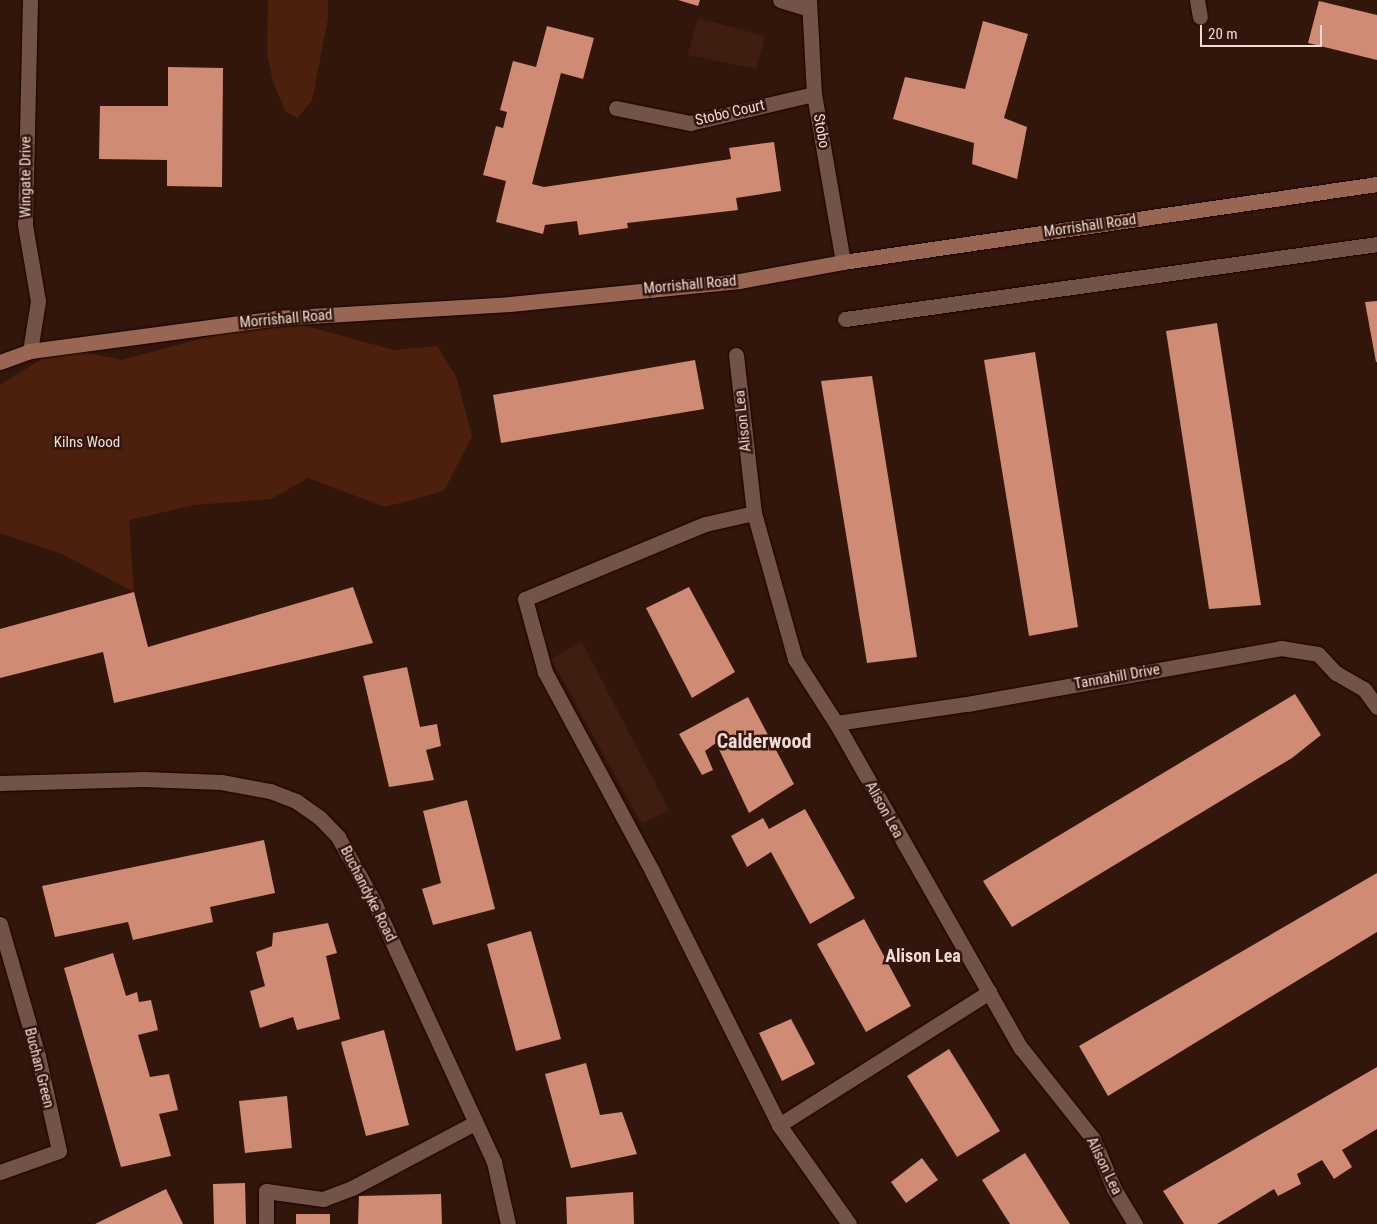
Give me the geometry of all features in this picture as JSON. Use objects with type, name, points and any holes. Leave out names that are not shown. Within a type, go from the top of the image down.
[{"type":"street","name":"Wingate Drive","points":[[30,0],[25,225],[38,301],[30,351]]},
{"type":"street","points":[[780,0],[809,5]]},
{"type":"street","points":[[1197,0],[1200,17]]},
{"type":"street","name":"Stobo","points":[[809,5],[814,94],[843,262]]},
{"type":"street","name":"Stobo Court","points":[[616,108],[690,123],[814,94]]},
{"type":"street","name":"Morrishall Road","points":[[0,362],[30,351],[276,318],[510,304],[739,281],[843,262],[1377,184]]},
{"type":"street","points":[[846,319],[1377,244]]},
{"type":"street","name":"Alison Lea","points":[[736,355],[754,513],[795,659],[836,723],[1021,1048],[1093,1139],[1114,1189],[1135,1224]]},
{"type":"street","points":[[754,513],[705,524],[525,599],[544,672],[652,871],[779,1125],[849,1224]]},
{"type":"street","name":"Tannahill Drive","points":[[836,723],[968,704],[1281,648],[1318,654],[1336,674],[1364,689],[1377,707]]},
{"type":"street","name":"Buchandyke Road","points":[[0,783],[144,779],[221,782],[270,791],[296,801],[319,817],[338,837],[358,869],[494,1162],[508,1224]]},
{"type":"street","name":"Buchan Green","points":[[0,924],[38,1056],[59,1151],[0,1172]]},
{"type":"street","points":[[779,1125],[989,992]]},
{"type":"street","points":[[266,1224],[266,1191],[323,1199],[352,1188],[475,1123]]},
{"type":"shaded area","points":[[698,18],[765,36],[756,69],[688,55]]},
{"type":"shaded area","points":[[582,642],[669,810],[642,824],[551,659]]},
{"type":"green space","points":[[268,0],[328,0],[328,19],[312,101],[297,118],[286,112],[273,82],[267,53]]},
{"type":"green space","name":"Kilns Wood","points":[[276,318],[394,350],[437,346],[456,376],[472,436],[444,491],[385,507],[308,478],[271,499],[195,505],[129,520],[134,592],[62,554],[0,533],[0,385],[61,347],[122,360]]},
{"type":"building","points":[[678,0],[700,0],[698,6]]},
{"type":"building","points":[[1319,1],[1377,15],[1377,60],[1308,43]]},
{"type":"building","points":[[983,21],[1028,34],[1004,118],[1027,127],[1017,179],[972,164],[974,143],[893,119],[905,77],[965,89]]},
{"type":"building","points":[[547,26],[594,38],[583,79],[561,73],[532,184],[544,187],[731,159],[729,148],[774,142],[781,191],[736,198],[738,210],[627,223],[628,228],[579,235],[577,221],[545,225],[543,234],[496,222],[506,181],[483,175],[496,126],[503,128],[507,112],[500,110],[513,61],[536,67]]},
{"type":"building","points":[[168,67],[223,68],[222,187],[167,186],[167,160],[99,159],[100,106],[168,106]]},
{"type":"building","points":[[1377,301],[1377,362],[1376,362],[1365,302]]},
{"type":"building","points":[[1217,323],[1261,605],[1209,609],[1166,331]]},
{"type":"building","points":[[1035,352],[1078,627],[1029,636],[984,360]]},
{"type":"building","points":[[695,360],[704,409],[501,443],[493,395]]},
{"type":"building","points":[[872,376],[917,657],[867,663],[821,381]]},
{"type":"building","points":[[353,587],[373,643],[114,703],[103,652],[0,678],[0,629],[134,592],[148,647]]},
{"type":"building","points":[[689,587],[735,672],[692,698],[646,608]]},
{"type":"building","points":[[407,667],[420,727],[437,724],[441,746],[426,750],[434,780],[389,787],[363,676]]},
{"type":"building","points":[[1295,694],[1321,735],[1292,758],[1012,927],[983,881]]},
{"type":"building","points":[[748,697],[794,784],[749,813],[716,743],[705,751],[713,770],[702,775],[679,734]]},
{"type":"building","points":[[467,800],[495,909],[433,925],[422,889],[441,883],[423,811]]},
{"type":"building","points":[[805,809],[855,898],[810,924],[771,852],[747,867],[731,836],[763,818],[769,829]]},
{"type":"building","points":[[264,840],[275,893],[210,907],[213,922],[133,940],[128,922],[55,937],[42,886]]},
{"type":"building","points":[[1377,873],[1377,932],[1108,1096],[1079,1046]]},
{"type":"building","points":[[864,919],[911,1006],[866,1032],[817,944]]},
{"type":"building","points":[[328,923],[337,953],[326,956],[340,1019],[297,1030],[293,1017],[260,1028],[250,991],[265,986],[256,952],[272,946],[273,933]]},
{"type":"building","points":[[531,931],[561,1039],[516,1051],[487,944]]},
{"type":"building","points":[[113,953],[126,996],[137,992],[139,1002],[151,1000],[158,1030],[138,1035],[150,1077],[169,1074],[178,1110],[159,1114],[171,1156],[121,1167],[64,968]]},
{"type":"building","points":[[791,1019],[815,1064],[782,1081],[759,1033]]},
{"type":"building","points":[[384,1030],[409,1125],[366,1136],[341,1042]]},
{"type":"building","points":[[949,1049],[1000,1131],[957,1157],[907,1076]]},
{"type":"building","points":[[586,1063],[600,1115],[622,1112],[637,1154],[571,1168],[545,1074]]},
{"type":"building","points":[[1377,1067],[1377,1129],[1342,1150],[1352,1167],[1334,1179],[1322,1160],[1297,1174],[1301,1184],[1278,1196],[1274,1189],[1217,1224],[1184,1224],[1163,1191]]},
{"type":"building","points":[[287,1096],[292,1148],[245,1153],[239,1101]]},
{"type":"building","points":[[1025,1153],[1070,1224],[1010,1224],[982,1180]]},
{"type":"building","points":[[922,1158],[938,1180],[906,1203],[891,1182]]},
{"type":"building","points":[[245,1183],[246,1224],[214,1224],[213,1184]]},
{"type":"building","points":[[166,1189],[183,1224],[95,1224]]},
{"type":"building","points":[[633,1192],[634,1224],[567,1224],[566,1197]]},
{"type":"building","points":[[441,1194],[442,1224],[358,1224],[359,1196]]},
{"type":"building","points":[[296,1214],[330,1214],[330,1224],[296,1224]]},
{"type":"district","name":"Calderwood","points":[[764,741]]},
{"type":"district","name":"Alison Lea","points":[[923,956]]}]
